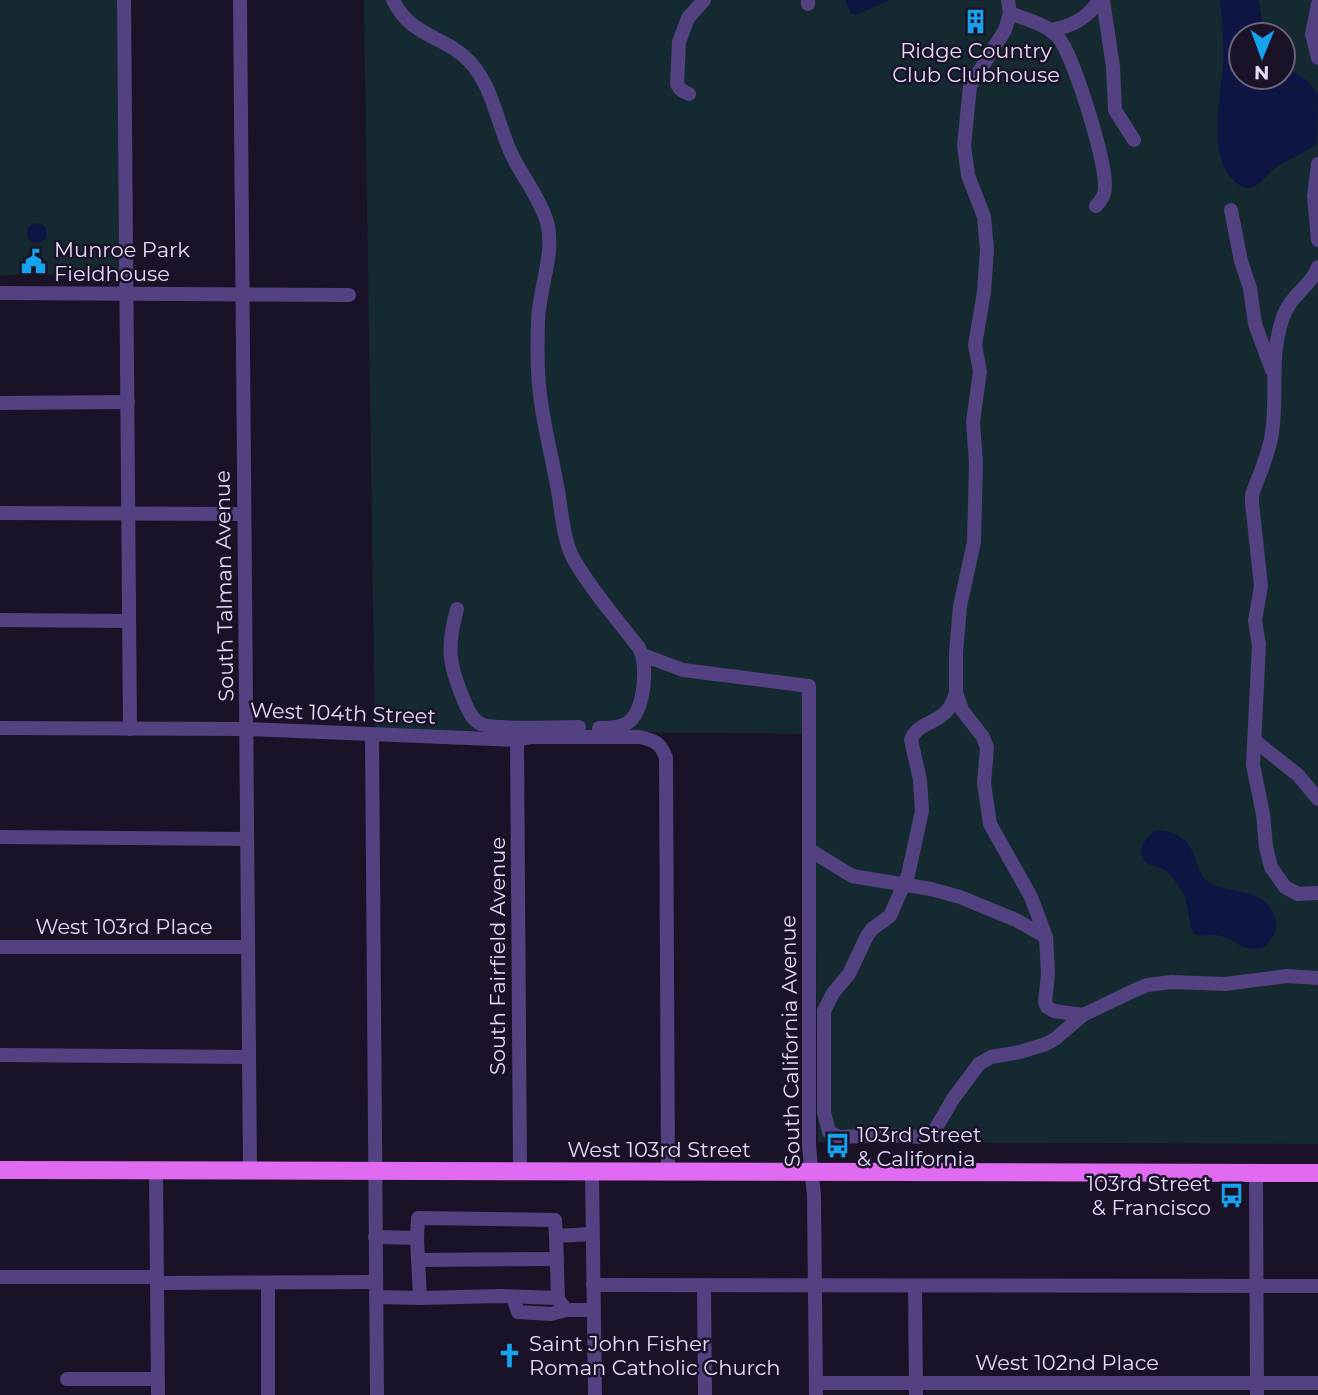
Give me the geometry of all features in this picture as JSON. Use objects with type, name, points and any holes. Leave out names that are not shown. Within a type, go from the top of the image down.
[{"type":"main road","name":"West 103rd Street","points":[[0,1170],[1318,1173]]},
{"type":"street","points":[[124,0],[130,729]]},
{"type":"street","name":"South Talman Avenue","points":[[240,0],[250,1171]]},
{"type":"street","points":[[393,0],[402,16],[412,26],[457,50],[478,72],[492,100],[511,153],[545,216],[550,248],[539,304],[541,404],[566,536],[573,557],[643,655],[644,677],[635,715],[626,724],[611,728],[484,725],[475,719],[467,707],[450,662],[450,637],[457,609]]},
{"type":"street","points":[[689,94],[678,88],[677,84],[679,42],[688,18],[704,0]]},
{"type":"street","points":[[1049,30],[1063,28],[1079,21],[1101,0]]},
{"type":"street","points":[[1101,0],[1110,41],[1115,110],[1134,140]]},
{"type":"street","points":[[1318,4],[1312,34],[1318,58]]},
{"type":"street","points":[[1096,206],[1105,190],[1099,154],[1074,69],[1060,41],[1049,30],[1009,6],[1001,38],[970,86],[964,146],[968,175],[984,217],[987,250],[984,292],[975,345],[980,371],[973,422],[976,463],[974,542],[960,606],[956,692],[947,713],[916,730],[911,740],[920,780],[922,811],[904,884],[890,916],[867,936],[849,974],[833,993],[824,1011],[824,1112],[827,1128],[833,1135],[920,1136],[933,1133],[953,1099],[979,1064],[991,1057],[1046,1044],[1083,1015],[1133,991],[1158,983],[1225,984],[1287,976],[1318,978]]},
{"type":"street","points":[[1318,164],[1314,196],[1318,240]]},
{"type":"street","points":[[1231,210],[1241,261],[1250,288],[1255,324],[1273,372]]},
{"type":"street","points":[[1318,267],[1285,311],[1274,357],[1272,433],[1252,495],[1261,586],[1255,621],[1259,645],[1254,776],[1261,801],[1271,867],[1291,892],[1306,895],[1318,893]]},
{"type":"street","points":[[0,293],[349,295]]},
{"type":"street","points":[[0,403],[128,402]]},
{"type":"street","points":[[0,513],[244,514]]},
{"type":"street","points":[[0,620],[129,621]]},
{"type":"street","name":"South California Avenue","points":[[643,655],[683,670],[809,686],[809,1146],[812,1172],[816,1389]]},
{"type":"street","points":[[956,692],[962,710],[983,737],[987,748],[984,783],[990,824],[997,841],[1031,897],[1046,937],[1048,974],[1044,995],[1047,1007],[1063,1014],[1083,1015]]},
{"type":"street","name":"West 104th Street","points":[[0,728],[246,729],[517,740],[532,737],[639,737],[653,740],[663,747],[666,758],[668,1172]]},
{"type":"street","points":[[372,736],[377,1395]]},
{"type":"street","name":"South Fairfield Avenue","points":[[517,740],[520,1171]]},
{"type":"street","points":[[1255,741],[1298,775],[1318,799]]},
{"type":"street","points":[[0,837],[247,839]]},
{"type":"street","points":[[810,850],[852,876],[931,889],[989,907],[1046,937]]},
{"type":"street","name":"West 103rd Place","points":[[0,947],[248,947]]},
{"type":"street","points":[[0,1055],[249,1056]]},
{"type":"street","points":[[156,1171],[158,1395]]},
{"type":"street","points":[[592,1172],[594,1395]]},
{"type":"street","points":[[1256,1173],[1257,1389]]},
{"type":"street","points":[[420,1298],[418,1218],[555,1220],[556,1259],[562,1304]]},
{"type":"street","points":[[556,1236],[593,1234]]},
{"type":"street","points":[[375,1237],[417,1238]]},
{"type":"street","points":[[418,1260],[556,1259]]},
{"type":"street","points":[[0,1278],[268,1283],[376,1289],[420,1298],[513,1297],[518,1312],[551,1314],[562,1304]]},
{"type":"street","points":[[268,1283],[268,1395]]},
{"type":"street","points":[[593,1285],[1318,1286]]},
{"type":"street","points":[[704,1286],[705,1395]]},
{"type":"street","points":[[915,1286],[916,1389]]},
{"type":"street","points":[[562,1304],[593,1310]]},
{"type":"street","points":[[67,1379],[158,1379]]},
{"type":"street","name":"West 102nd Place","points":[[816,1389],[1257,1389],[1318,1384]]},
{"type":"shaded area","points":[[0,0],[120,0],[123,274],[0,275]]},
{"type":"shaded area","points":[[364,0],[1318,0],[1318,1144],[818,1142],[814,734],[375,730]]},
{"type":"shaded area","points":[[845,0],[890,0],[856,15],[851,14]]},
{"type":"shaded area","points":[[1220,0],[1259,0],[1262,21],[1227,21],[1227,91],[1297,91],[1297,74],[1308,81],[1318,94],[1317,143],[1279,165],[1248,189],[1234,181],[1225,168],[1220,153],[1218,116],[1223,32]]},
{"type":"shaded area","points":[[37,223],[44,226],[47,233],[44,240],[37,243],[30,240],[27,233],[30,226]]},
{"type":"shaded area","points":[[1157,830],[1177,835],[1186,842],[1206,880],[1214,885],[1254,895],[1270,907],[1276,930],[1265,947],[1245,948],[1221,936],[1200,936],[1193,933],[1182,891],[1167,872],[1149,864],[1142,855],[1145,841]]},
{"type":"place","name":"Ridge Country Club Clubhouse","points":[[976,21]]},
{"type":"place","name":"Munroe Park Fieldhouse","points":[[34,261]]},
{"type":"place","name":"103rd Street & California","points":[[837,1146]]},
{"type":"place","name":"103rd Street & Francisco","points":[[1231,1195]]},
{"type":"place","name":"Saint John Fisher Roman Catholic Church","points":[[509,1355]]}]
